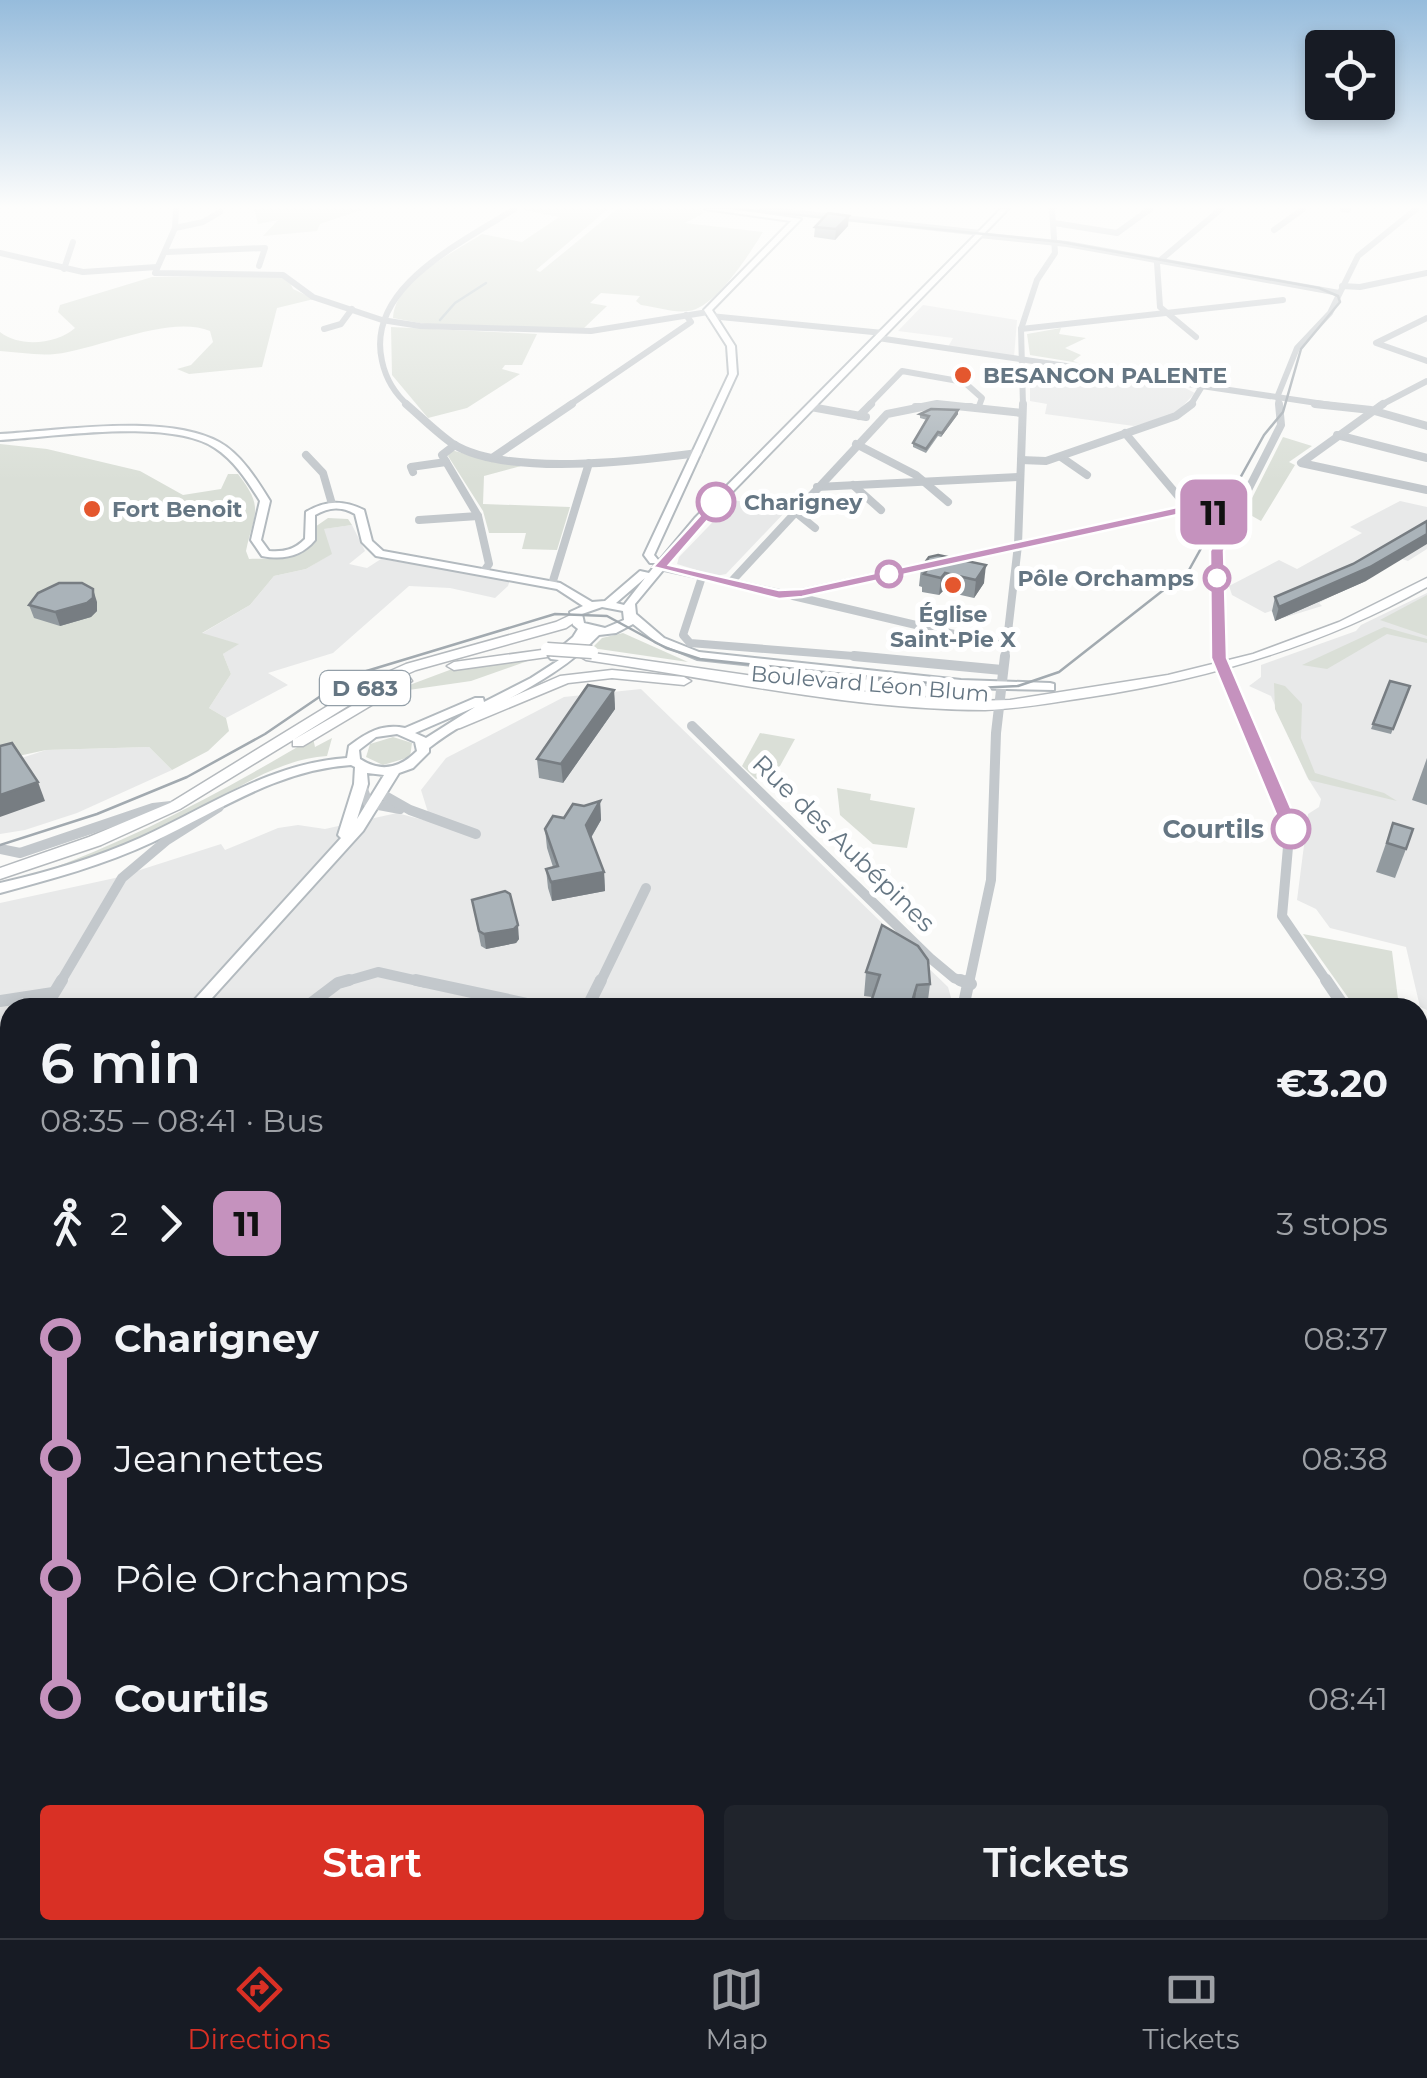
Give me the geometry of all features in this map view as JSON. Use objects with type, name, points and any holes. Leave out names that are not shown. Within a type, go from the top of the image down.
[{"type":"main road","points":[[660,547],[734,374],[731,346],[709,314],[723,299]]},
{"type":"main road","points":[[0,436],[137,432],[212,442],[234,459],[265,501],[256,540],[260,550],[286,554],[306,545],[310,540],[310,514],[332,504],[360,512],[367,542],[380,554],[552,584],[589,605],[608,603],[657,564],[916,299]]},
{"type":"main road","points":[[660,547],[699,520]]},
{"type":"main road","points":[[632,615],[629,604],[668,552],[660,547]]},
{"type":"main road","name":"Boulevard Léon Blum","points":[[589,654],[838,693],[1001,696],[1221,664],[1376,600],[1427,570]]},
{"type":"main road","name":"Boulevard Léon Blum","points":[[589,654],[968,696],[1126,688],[1221,664],[1382,609],[1427,582]]},
{"type":"main road","points":[[608,603],[632,615],[660,640],[697,656],[1001,696]]},
{"type":"main road","points":[[0,885],[143,842],[280,772],[310,764],[357,764],[394,770],[420,758],[424,746],[455,725],[575,656],[589,605]]},
{"type":"main road","points":[[585,625],[619,629],[632,615]]},
{"type":"main road","name":"D 683","points":[[0,874],[96,841],[176,806],[374,683],[410,668],[561,625],[585,625]]},
{"type":"main road","points":[[342,843],[361,784],[353,749],[363,738],[388,730],[408,732],[529,676],[577,639],[585,625]]},
{"type":"main road","points":[[0,885],[183,811],[407,681],[468,662],[545,651]]},
{"type":"main road","points":[[176,806],[398,680],[465,659],[545,651],[589,654]]},
{"type":"main road","points":[[455,725],[548,684],[592,675],[838,693]]},
{"type":"main road","points":[[408,732],[424,746]]},
{"type":"main road","points":[[203,998],[342,843],[394,770]]},
{"type":"street","points":[[326,299],[382,320],[420,326],[580,331],[709,314],[881,336],[1278,400],[1374,408],[1427,423]]},
{"type":"street","points":[[394,299],[382,320],[379,349],[384,372],[396,395],[456,445],[492,458],[589,463],[698,453]]},
{"type":"street","points":[[966,998],[991,880],[996,733],[1018,545],[1024,361],[1021,329],[1031,299]]},
{"type":"street","points":[[1160,299],[1165,313],[1196,337]]},
{"type":"street","points":[[1336,299],[1330,313],[1297,348],[1278,400],[1282,425],[1217,551],[1221,664],[1290,824],[1282,916],[1337,998]]},
{"type":"street","points":[[1021,329],[1283,300]]},
{"type":"street","points":[[324,329],[341,324],[352,309]]},
{"type":"street","points":[[492,458],[691,322],[686,315]]},
{"type":"street","points":[[1427,318],[1376,343],[1427,360]]},
{"type":"street","points":[[860,416],[902,372],[966,383],[982,398],[979,408]]},
{"type":"street","points":[[1427,381],[1374,408],[1301,463],[1427,490]]},
{"type":"street","points":[[1021,460],[1041,462],[1062,457],[1183,412],[1201,388]]},
{"type":"street","points":[[730,583],[878,420],[920,405],[1022,414]]},
{"type":"street","points":[[811,407],[878,420]]},
{"type":"street","points":[[1126,433],[1189,509]]},
{"type":"street","points":[[1337,435],[1427,458]]},
{"type":"street","points":[[856,444],[922,481],[948,502]]},
{"type":"street","points":[[456,445],[443,453],[478,516],[489,564],[484,571]]},
{"type":"street","points":[[306,456],[323,473],[332,504]]},
{"type":"street","points":[[1062,457],[1087,475]]},
{"type":"street","points":[[412,472],[411,467],[446,462]]},
{"type":"street","points":[[552,584],[589,463]]},
{"type":"street","points":[[817,487],[1020,477]]},
{"type":"street","points":[[853,485],[881,510]]},
{"type":"street","points":[[789,595],[1189,509],[1234,516]]},
{"type":"street","points":[[794,512],[816,528]]},
{"type":"street","points":[[419,520],[478,516]]},
{"type":"street","points":[[657,564],[789,595],[811,604],[1004,646]]},
{"type":"street","points":[[702,577],[682,635],[690,643],[746,644],[1002,670]]},
{"type":"street","name":"Rue des Aubépines","points":[[692,726],[930,958],[954,978],[971,984]]},
{"type":"street","points":[[361,784],[365,800],[377,799],[476,834]]},
{"type":"street","points":[[50,998],[122,878],[167,840],[234,798]]},
{"type":"street","points":[[0,848],[20,854],[153,808],[176,806]]},
{"type":"street","points":[[592,998],[646,888]]},
{"type":"street","points":[[318,998],[338,983],[378,972],[499,998]]},
{"type":"street","points":[[15,998],[53,993]]},
{"type":"shaded area","points":[[78,299],[312,299],[277,308],[262,367],[189,374],[177,369],[191,365],[213,342],[210,331],[194,327],[155,329],[55,354],[0,351],[0,332],[18,340],[38,342],[58,338],[75,328],[58,312],[60,305]]},
{"type":"shaded area","points":[[399,299],[594,299],[590,303],[607,306],[583,329],[430,325],[393,318]]},
{"type":"shaded area","points":[[711,299],[688,311],[671,311],[636,301]]},
{"type":"shaded area","points":[[923,305],[1017,320],[1014,357],[948,347],[953,338],[898,331]]},
{"type":"shaded area","points":[[391,327],[537,334],[522,365],[505,365],[502,369],[520,374],[467,408],[428,418],[392,375]]},
{"type":"shaded area","points":[[1061,328],[1059,334],[1086,338],[1065,348],[1081,355],[1073,361],[1079,363],[1030,355],[1027,334]]},
{"type":"shaded area","points":[[1042,366],[1185,388],[1195,393],[1174,415],[1134,426],[1045,414],[1047,404],[1030,401],[1030,369]]},
{"type":"shaded area","points":[[1283,437],[1312,446],[1289,462],[1295,465],[1261,521],[1245,512]]},
{"type":"shaded area","points":[[0,444],[47,449],[140,471],[183,495],[221,489],[228,474],[238,474],[255,503],[246,551],[249,559],[302,553],[314,539],[315,527],[328,518],[348,519],[352,525],[324,529],[332,554],[306,569],[274,576],[250,605],[202,633],[239,644],[223,654],[231,674],[209,708],[226,718],[229,731],[208,751],[172,770],[149,747],[46,750],[0,760]]},
{"type":"shaded area","points":[[451,450],[500,463],[525,465],[484,476],[483,504],[570,507],[557,550],[522,549],[526,533],[489,533],[483,511],[448,456]]},
{"type":"shaded area","points":[[734,500],[786,511],[726,574],[716,576],[677,564],[679,557]]},
{"type":"shaded area","points":[[1400,501],[1427,507],[1427,549],[1408,561],[1402,559],[1319,603],[1322,606],[1283,618],[1232,595],[1229,586],[1279,560],[1297,569],[1362,533],[1350,527]]},
{"type":"shaded area","points":[[352,525],[365,551],[349,564],[367,568],[381,559],[510,580],[508,586],[495,598],[450,588],[409,586],[333,653],[268,673],[288,685],[226,718],[209,708],[231,674],[223,654],[238,644],[201,634],[250,605],[274,576],[306,569],[331,554],[323,529]]},
{"type":"shaded area","points":[[1427,593],[1427,998],[1418,998],[1406,947],[1330,928],[1316,909],[1297,900],[1308,814],[1319,807],[1321,799],[1271,696],[1249,686],[1261,677],[1261,665],[1356,631]]},
{"type":"shaded area","points":[[1427,595],[1427,636],[1380,620]]},
{"type":"shaded area","points":[[1384,627],[1427,639],[1427,643],[1387,634],[1327,669],[1302,665]]},
{"type":"shaded area","points":[[623,633],[688,662],[592,648],[602,638]]},
{"type":"shaded area","points":[[539,657],[471,681],[388,693],[463,665]]},
{"type":"shaded area","points":[[1274,683],[1285,686],[1302,704],[1301,738],[1315,773],[1384,793],[1397,801],[1309,780],[1275,709]]},
{"type":"shaded area","points":[[641,689],[948,987],[951,998],[0,998],[0,903],[115,878],[221,844],[225,850],[278,828],[298,825],[325,829],[397,813],[431,822],[421,790],[446,758],[564,697]]},
{"type":"shaded area","points":[[760,733],[795,739],[780,766],[756,779],[742,766]]},
{"type":"shaded area","points":[[393,737],[412,743],[410,757],[383,765],[366,757],[370,744]]},
{"type":"shaded area","points":[[313,738],[315,747],[332,738],[327,756],[266,773],[157,832],[36,874],[178,813]]},
{"type":"shaded area","points":[[149,747],[172,770],[77,813],[0,834],[0,765],[46,750]]},
{"type":"shaded area","points":[[837,788],[871,794],[870,800],[915,808],[907,848],[873,844],[840,815]]},
{"type":"shaded area","points":[[1303,934],[1392,951],[1398,998],[1348,998]]},
{"type":"building","points":[[931,409],[958,410],[926,449],[913,443],[929,416],[920,414]]},
{"type":"building","points":[[1427,521],[1427,534],[1370,567],[1279,607],[1275,597],[1353,564]]},
{"type":"building","points":[[938,555],[986,565],[976,580],[945,573],[941,578],[924,574],[927,570],[921,568],[929,557]]},
{"type":"building","points":[[59,583],[82,583],[93,589],[93,598],[55,612],[29,605],[38,593]]},
{"type":"building","points":[[1390,681],[1410,686],[1393,729],[1373,724]]},
{"type":"building","points":[[588,685],[614,690],[561,764],[537,759]]},
{"type":"building","points":[[12,743],[38,782],[0,795],[0,746]]},
{"type":"building","points":[[600,801],[586,825],[604,872],[551,882],[546,869],[558,866],[545,829],[553,816],[564,818],[573,804],[584,806]]},
{"type":"building","points":[[1393,823],[1413,829],[1406,849],[1387,843]]},
{"type":"building","points":[[505,891],[510,894],[518,925],[484,934],[479,931],[472,900]]},
{"type":"building","points":[[882,925],[918,946],[928,960],[930,984],[917,985],[913,998],[872,998],[880,975],[866,972]]},
{"type":"waterway","points":[[440,320],[461,299]]},
{"type":"tram line","points":[[0,845],[97,814],[187,777],[265,734],[350,676],[555,614],[607,616],[666,648],[700,659],[977,688],[1018,686],[1059,672],[1189,570],[1264,435],[1283,412],[1301,349],[1339,299]]},
{"type":"bus line","name":"11","points":[[716,502],[660,567],[779,595],[1177,511],[1203,510],[1234,516],[1217,551],[1219,658],[1291,829]]},
{"type":"place","name":"BESANCON PALENTE","points":[[963,375]]},
{"type":"place","name":"Charigney","points":[[716,502]]},
{"type":"place","name":"Fort Benoit","points":[[92,509]]},
{"type":"place","name":"Pôle Orchamps","points":[[1217,578]]},
{"type":"place","name":"Église Saint-Pie X","points":[[953,585]]},
{"type":"place","name":"Courtils","points":[[1291,829]]}]
